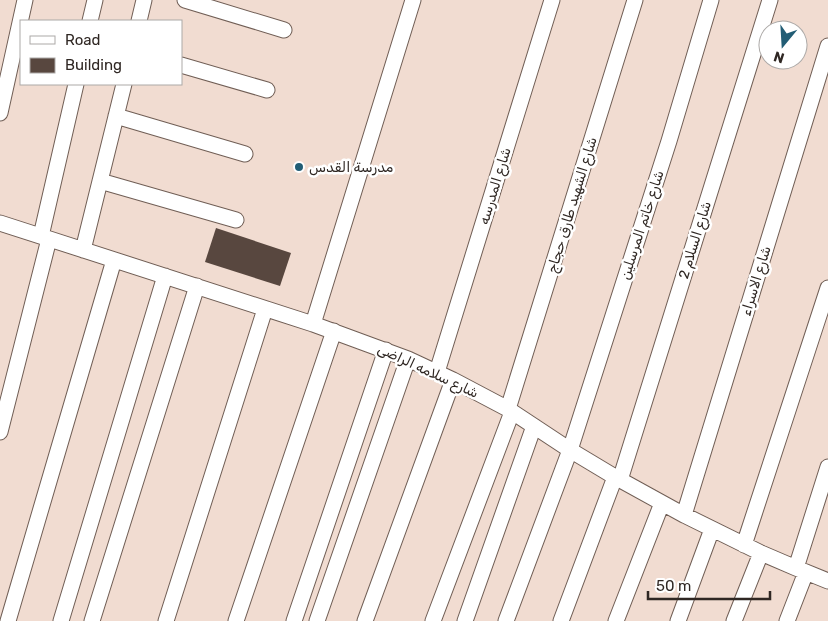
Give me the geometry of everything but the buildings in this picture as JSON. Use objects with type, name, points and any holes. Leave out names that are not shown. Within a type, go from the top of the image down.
[{"type":"street","points":[[21,20],[25,0]]},
{"type":"street","points":[[90,20],[95,0]]},
{"type":"street","points":[[139,20],[144,0]]},
{"type":"street","points":[[185,0],[284,30]]},
{"type":"street","points":[[313,324],[413,0]]},
{"type":"street","name":"شارع المدرسه","points":[[438,372],[552,0]]},
{"type":"street","name":"شارع الشهيد طارق حجاج","points":[[433,621],[510,410],[635,0]]},
{"type":"street","name":"شارع خاتم المرسلين","points":[[506,621],[570,450],[669,141],[711,0]]},
{"type":"street","name":"شارع السلام 2","points":[[561,621],[618,478],[770,0]]},
{"type":"street","points":[[0,113],[20,23]]},
{"type":"street","name":"شارع الاسراء","points":[[684,515],[828,46]]},
{"type":"street","points":[[182,65],[267,90]]},
{"type":"street","points":[[0,432],[45,238],[76,85]]},
{"type":"street","points":[[83,250],[124,85]]},
{"type":"street","points":[[116,116],[245,154]]},
{"type":"street","points":[[100,181],[236,220]]},
{"type":"street","name":"شارع سلامه الراضى","points":[[0,223],[313,324],[408,359],[438,372],[510,410],[570,450],[684,515],[761,553],[828,581]]},
{"type":"street","points":[[8,621],[114,260]]},
{"type":"street","points":[[61,621],[165,276]]},
{"type":"street","points":[[92,621],[197,286]]},
{"type":"street","points":[[744,545],[828,288]]},
{"type":"street","points":[[166,621],[265,309]]},
{"type":"street","points":[[236,621],[334,332]]},
{"type":"street","points":[[294,621],[386,350]]},
{"type":"street","points":[[317,621],[408,359]]},
{"type":"street","points":[[365,621],[453,380]]},
{"type":"street","points":[[465,621],[534,426]]},
{"type":"street","points":[[787,621],[828,467]]},
{"type":"street","points":[[616,621],[662,503]]},
{"type":"street","points":[[678,621],[712,529]]},
{"type":"street","points":[[734,621],[761,553]]},
{"type":"place","name":"مدرسة القدس","points":[[299,167]]}]
